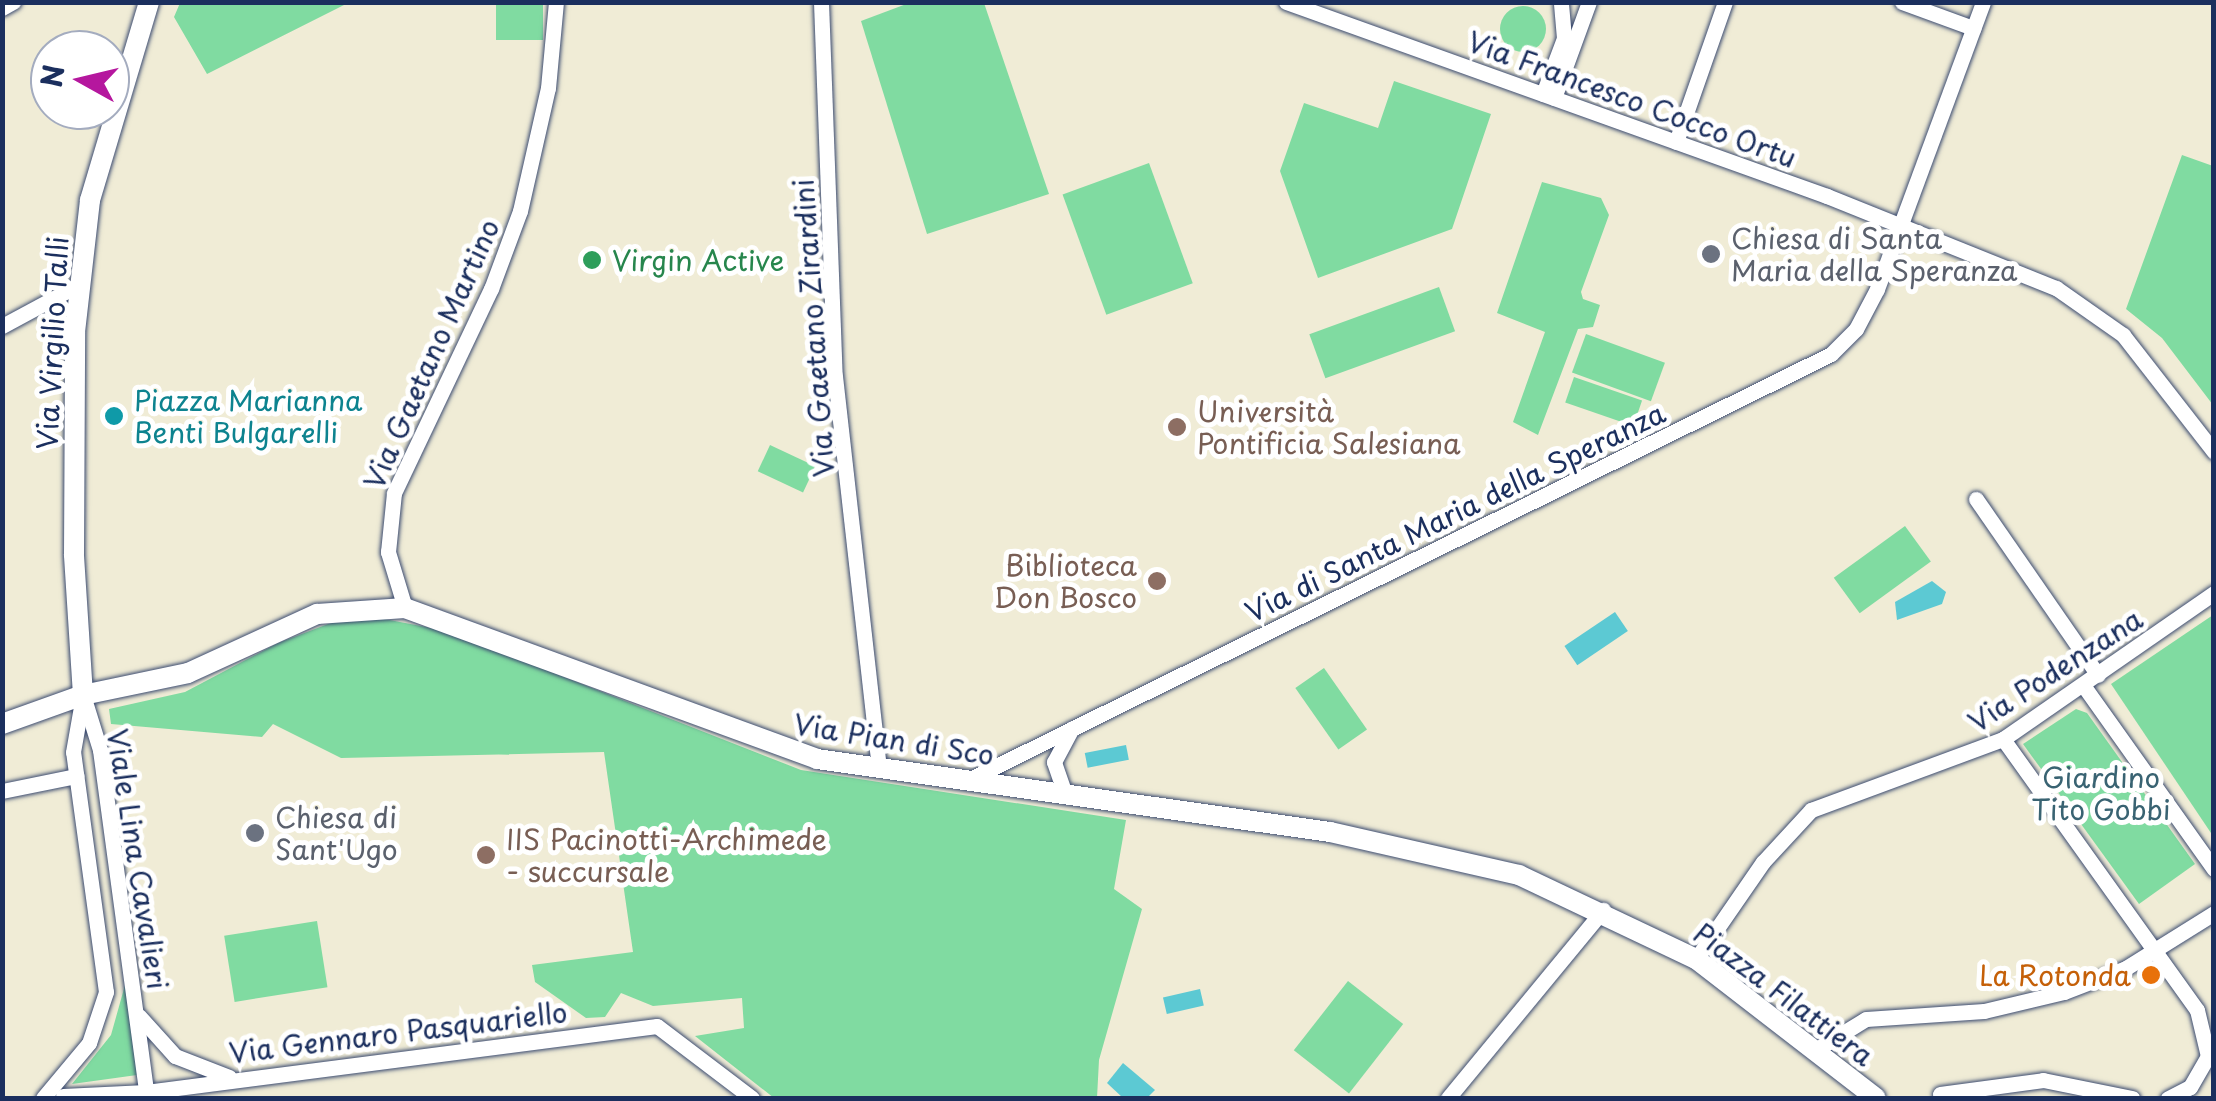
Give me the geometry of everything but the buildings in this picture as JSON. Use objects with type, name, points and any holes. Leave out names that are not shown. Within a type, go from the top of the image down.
[{"type":"street","points":[[2,8],[13,2]]},
{"type":"street","name":"Via Virgilio Talli","points":[[83,695],[73,500],[80,284],[90,200],[149,2]]},
{"type":"street","name":"Via Gaetano Martino","points":[[405,608],[388,552],[394,493],[491,288],[520,211],[548,88],[556,2]]},
{"type":"street","name":"Via Gaetano Zirardini","points":[[821,2],[837,396],[879,769]]},
{"type":"street","name":"Via Francesco Cocco Ortu","points":[[1286,2],[1307,6],[1676,142],[2042,281],[2088,306],[2154,368],[2214,452]]},
{"type":"street","points":[[1549,96],[1564,38],[1561,2]]},
{"type":"street","points":[[1549,96],[1589,2]]},
{"type":"street","points":[[1676,142],[1725,2]]},
{"type":"street","points":[[1902,2],[1974,28]]},
{"type":"street","name":"Via di Santa Maria della Speranza","points":[[968,780],[1821,361],[1856,329],[1904,227],[1982,2]]},
{"type":"street","points":[[2,326],[80,284]]},
{"type":"street","points":[[1976,499],[2098,675]]},
{"type":"street","name":"Via Podenzana","points":[[1696,958],[1762,862],[1810,810],[2003,739],[2214,593]]},
{"type":"street","name":"Via Pian di Sco","points":[[2,724],[83,695],[174,678],[317,614],[405,608],[775,748],[879,769],[1427,851],[1519,875],[1604,910]]},
{"type":"street","points":[[2083,685],[2214,869]]},
{"type":"street","name":"Viale Lina Cavalieri","points":[[43,1098],[89,1043],[106,992],[76,776],[73,735],[83,695]]},
{"type":"street","name":"Viale Lina Cavalieri","points":[[83,695],[100,750],[147,1095]]},
{"type":"street","points":[[1065,794],[1054,762],[1074,725]]},
{"type":"street","points":[[2003,739],[2158,950],[2197,1010],[2211,1062],[2190,1087],[2168,1098]]},
{"type":"street","points":[[2,791],[76,776]]},
{"type":"street","points":[[1448,1098],[1604,910]]},
{"type":"street","name":"Piazza Filattiera","points":[[1604,910],[1696,958],[1876,1098]]},
{"type":"street","points":[[1816,1050],[1858,1021],[2031,1002],[2158,950],[2214,913]]},
{"type":"street","points":[[136,1010],[169,1051],[232,1078]]},
{"type":"street","name":"Via Gennaro Pasquariello","points":[[57,1097],[147,1095],[232,1078],[657,1026],[752,1098]]},
{"type":"street","points":[[1940,1094],[2043,1080],[2132,1098]]},
{"type":"street","points":[[182,1098],[205,1083]]},
{"type":"street","points":[[57,1097],[86,1098]]},
{"type":"green space","points":[[180,2],[348,3],[207,74],[174,17]]},
{"type":"green space","points":[[496,3],[543,3],[543,40],[496,40]]},
{"type":"green space","points":[[909,3],[984,3],[1049,194],[927,234],[861,21]]},
{"type":"green space","points":[[1523,6],[1539,13],[1546,29],[1539,45],[1523,52],[1507,45],[1500,29],[1507,13]]},
{"type":"green space","points":[[1394,81],[1491,114],[1452,229],[1318,278],[1280,171],[1304,103],[1378,128]]},
{"type":"green space","points":[[2182,155],[2213,166],[2213,405],[2162,338],[2126,309]]},
{"type":"green space","points":[[1149,163],[1193,283],[1106,315],[1063,194]]},
{"type":"green space","points":[[1542,182],[1601,198],[1609,215],[1581,292],[1583,299],[1600,305],[1593,327],[1578,329],[1538,435],[1513,422],[1545,332],[1497,313]]},
{"type":"green space","points":[[1439,287],[1455,331],[1325,378],[1309,334]]},
{"type":"green space","points":[[1586,334],[1665,363],[1651,401],[1572,373]]},
{"type":"green space","points":[[1574,377],[1642,400],[1633,426],[1565,403]]},
{"type":"green space","points":[[770,445],[815,466],[803,492],[758,471]]},
{"type":"green space","points":[[1905,526],[1931,562],[1860,613],[1834,578]]},
{"type":"green space","points":[[2213,615],[2213,836],[2111,684]]},
{"type":"green space","points":[[379,618],[447,631],[801,770],[1126,820],[1114,889],[1142,909],[1099,1060],[1097,1098],[774,1098],[695,1036],[744,1028],[742,998],[653,1006],[621,993],[605,1017],[586,1018],[535,982],[532,965],[633,952],[604,752],[341,758],[273,724],[262,737],[111,724],[109,709],[185,692],[278,643],[336,621]]},
{"type":"green space","points":[[1324,668],[1367,729],[1338,750],[1295,688]]},
{"type":"green space","name":"Giardino Tito Gobbi","points":[[2076,709],[2087,713],[2195,864],[2139,904],[2023,744]]},
{"type":"green space","points":[[317,921],[327,987],[235,1002],[224,936]]},
{"type":"green space","points":[[1348,981],[1403,1024],[1349,1093],[1294,1050]]},
{"type":"green space","points":[[125,985],[137,1075],[72,1084],[111,1035]]},
{"type":"water","points":[[1932,581],[1946,592],[1942,604],[1897,620],[1895,602]]},
{"type":"water","points":[[1615,612],[1628,631],[1577,665],[1564,646]]},
{"type":"water","points":[[1126,745],[1129,760],[1088,768],[1085,753]]},
{"type":"water","points":[[1200,989],[1204,1006],[1167,1014],[1163,998]]},
{"type":"water","points":[[1123,1063],[1155,1090],[1147,1098],[1123,1098],[1107,1083]]},
{"type":"place","name":"Chiesa di Santa Maria della Speranza","points":[[1711,254]]},
{"type":"place","name":"Virgin Active","points":[[592,260]]},
{"type":"place","name":"Piazza Marianna Benti Bulgarelli","points":[[114,416]]},
{"type":"place","name":"Università Pontificia Salesiana","points":[[1177,427]]},
{"type":"place","name":"Biblioteca Don Bosco","points":[[1157,581]]},
{"type":"place","name":"Chiesa di Sant'Ugo","points":[[255,833]]},
{"type":"place","name":"IIS Pacinotti-Archimede - succursale","points":[[486,855]]},
{"type":"place","name":"La Rotonda","points":[[2151,975]]}]
